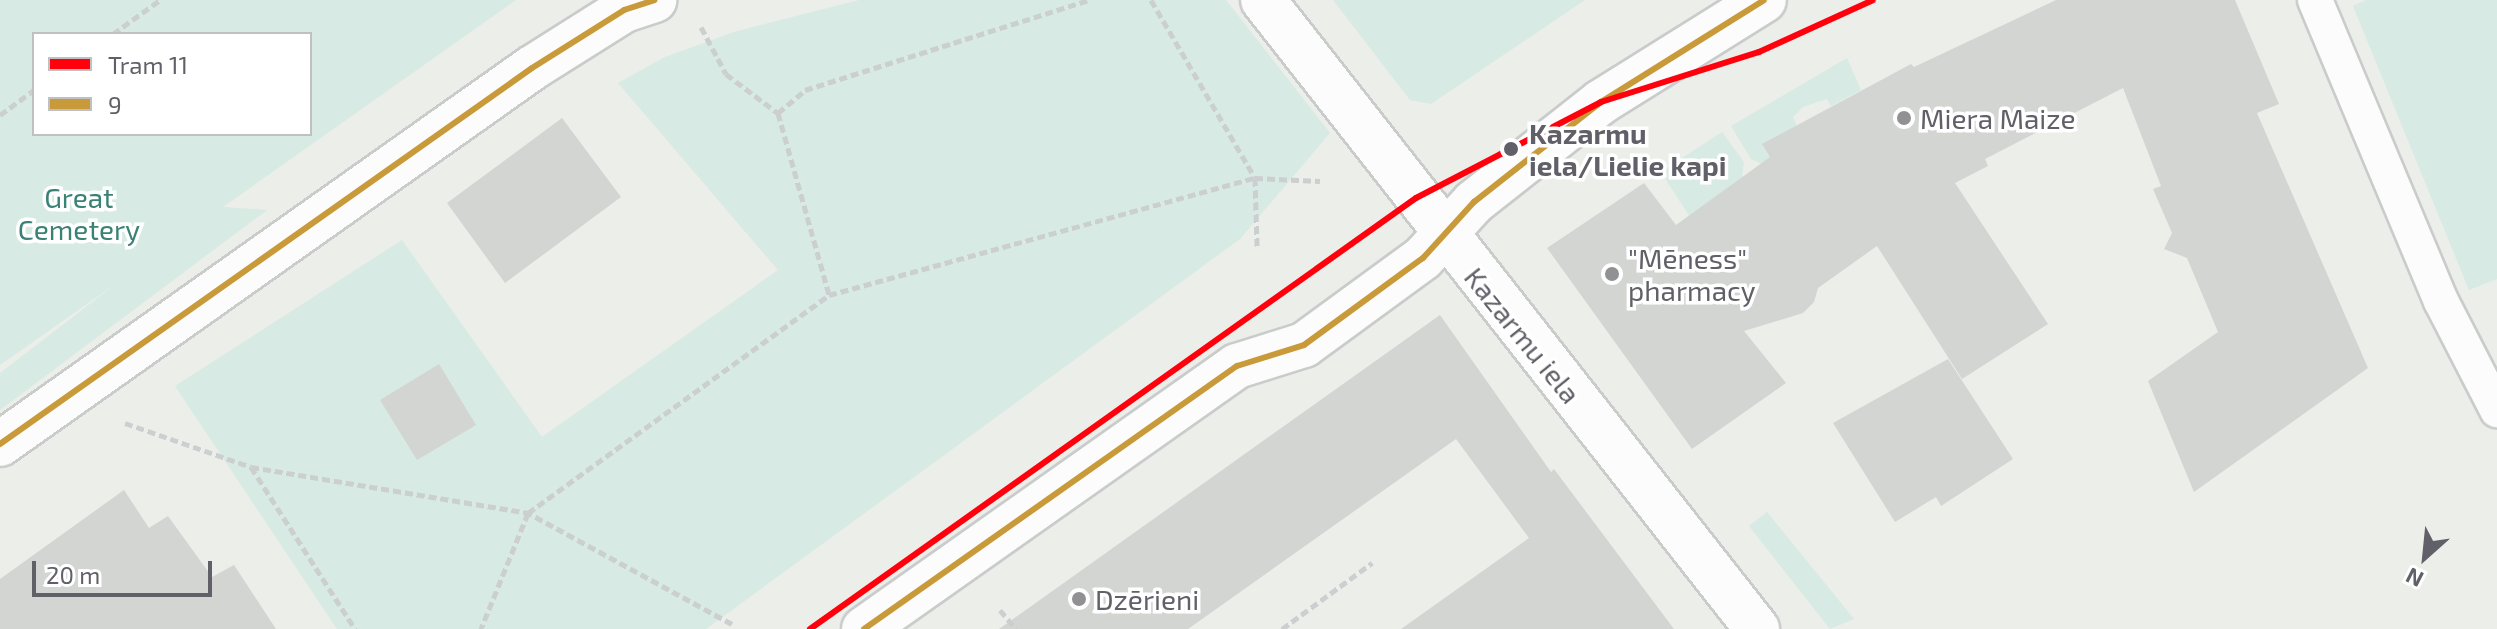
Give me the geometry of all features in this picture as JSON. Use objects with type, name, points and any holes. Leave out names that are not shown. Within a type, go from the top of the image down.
[{"type":"street","points":[[0,444],[532,68],[624,10],[654,0]]},
{"type":"street","name":"Kazarmu iela","points":[[1263,0],[1444,237],[1757,629]]},
{"type":"street","points":[[864,629],[1237,366],[1304,345],[1444,237],[1474,202],[1601,102],[1764,0]]},
{"type":"lane","points":[[2315,0],[2441,301],[2497,410]]},
{"type":"path","points":[[116,32],[160,0]]},
{"type":"path","points":[[778,113],[805,90],[1089,0]]},
{"type":"path","points":[[1151,0],[1255,178],[1257,246]]},
{"type":"path","points":[[698,21],[726,74],[778,113],[829,295]]},
{"type":"path","points":[[0,115],[32,91]]},
{"type":"path","points":[[481,629],[528,513],[829,295],[1255,178],[1320,181]]},
{"type":"path","points":[[89,380],[125,424],[251,467],[528,513],[732,624]]},
{"type":"path","points":[[251,467],[355,629]]},
{"type":"path","points":[[1282,629],[1372,563]]},
{"type":"path","points":[[1000,610],[1016,629]]},
{"type":"green space","name":"Great Cemetery","points":[[0,0],[516,0],[223,207],[267,210],[0,410],[0,373],[117,283],[0,365]]},
{"type":"green space","points":[[859,0],[1226,0],[1330,133],[1240,239],[706,629],[337,629],[175,386],[402,240],[542,437],[778,270],[618,83],[665,57],[734,32]]},
{"type":"green space","points":[[1333,0],[1585,0],[1431,104],[1410,100]]},
{"type":"green space","points":[[2366,0],[2497,0],[2497,279],[2469,290],[2353,6]]},
{"type":"green space","points":[[1847,58],[1861,90],[1831,106],[1827,99],[1803,107],[1793,117],[1797,126],[1763,144],[1777,170],[1751,159],[1731,126]]},
{"type":"green space","points":[[1722,132],[1744,162],[1741,183],[1692,220],[1666,180],[1667,168]]},
{"type":"green space","points":[[1767,512],[1854,619],[1830,629],[1749,526]]},
{"type":"building","points":[[2056,0],[2235,0],[2279,104],[2257,113],[2368,368],[2194,492],[2148,381],[2218,332],[2187,258],[2164,249],[2172,233],[2153,189],[2161,186],[2123,88],[1985,159],[1988,166],[1955,183],[2048,324],[1962,379],[1877,246],[1818,288],[1814,302],[1803,313],[1744,331],[1786,383],[1692,449],[1547,248],[1644,183],[1676,225],[1770,157],[1762,144],[1911,64],[1914,67]]},
{"type":"building","points":[[562,118],[621,197],[505,283],[447,203]]},
{"type":"building","points":[[1440,315],[1551,472],[1554,469],[1674,629],[1401,629],[1529,538],[1456,439],[1188,629],[999,629]]},
{"type":"building","points":[[1948,359],[2013,459],[1941,506],[1936,497],[1895,522],[1833,423]]},
{"type":"building","points":[[439,364],[476,425],[417,460],[380,400]]},
{"type":"building","points":[[124,490],[149,528],[168,516],[212,577],[234,565],[276,629],[0,629],[0,579]]},
{"type":"tram line","name":"11","points":[[810,629],[1416,198],[1601,102],[1759,52],[1873,0]]},
{"type":"transit line","name":"9","points":[[0,444],[532,68],[624,10],[654,0]]},
{"type":"transit line","name":"9","points":[[864,629],[1237,366],[1304,345],[1423,258],[1474,202],[1601,102],[1764,0]]},
{"type":"place","name":"Miera Maize","points":[[1904,118]]},
{"type":"place","name":"Kazarmu iela/Lielie kapi","points":[[1511,149]]},
{"type":"place","name":"\"Mēness\" pharmacy","points":[[1612,274]]},
{"type":"place","name":"Dzērieni","points":[[1079,599]]}]
